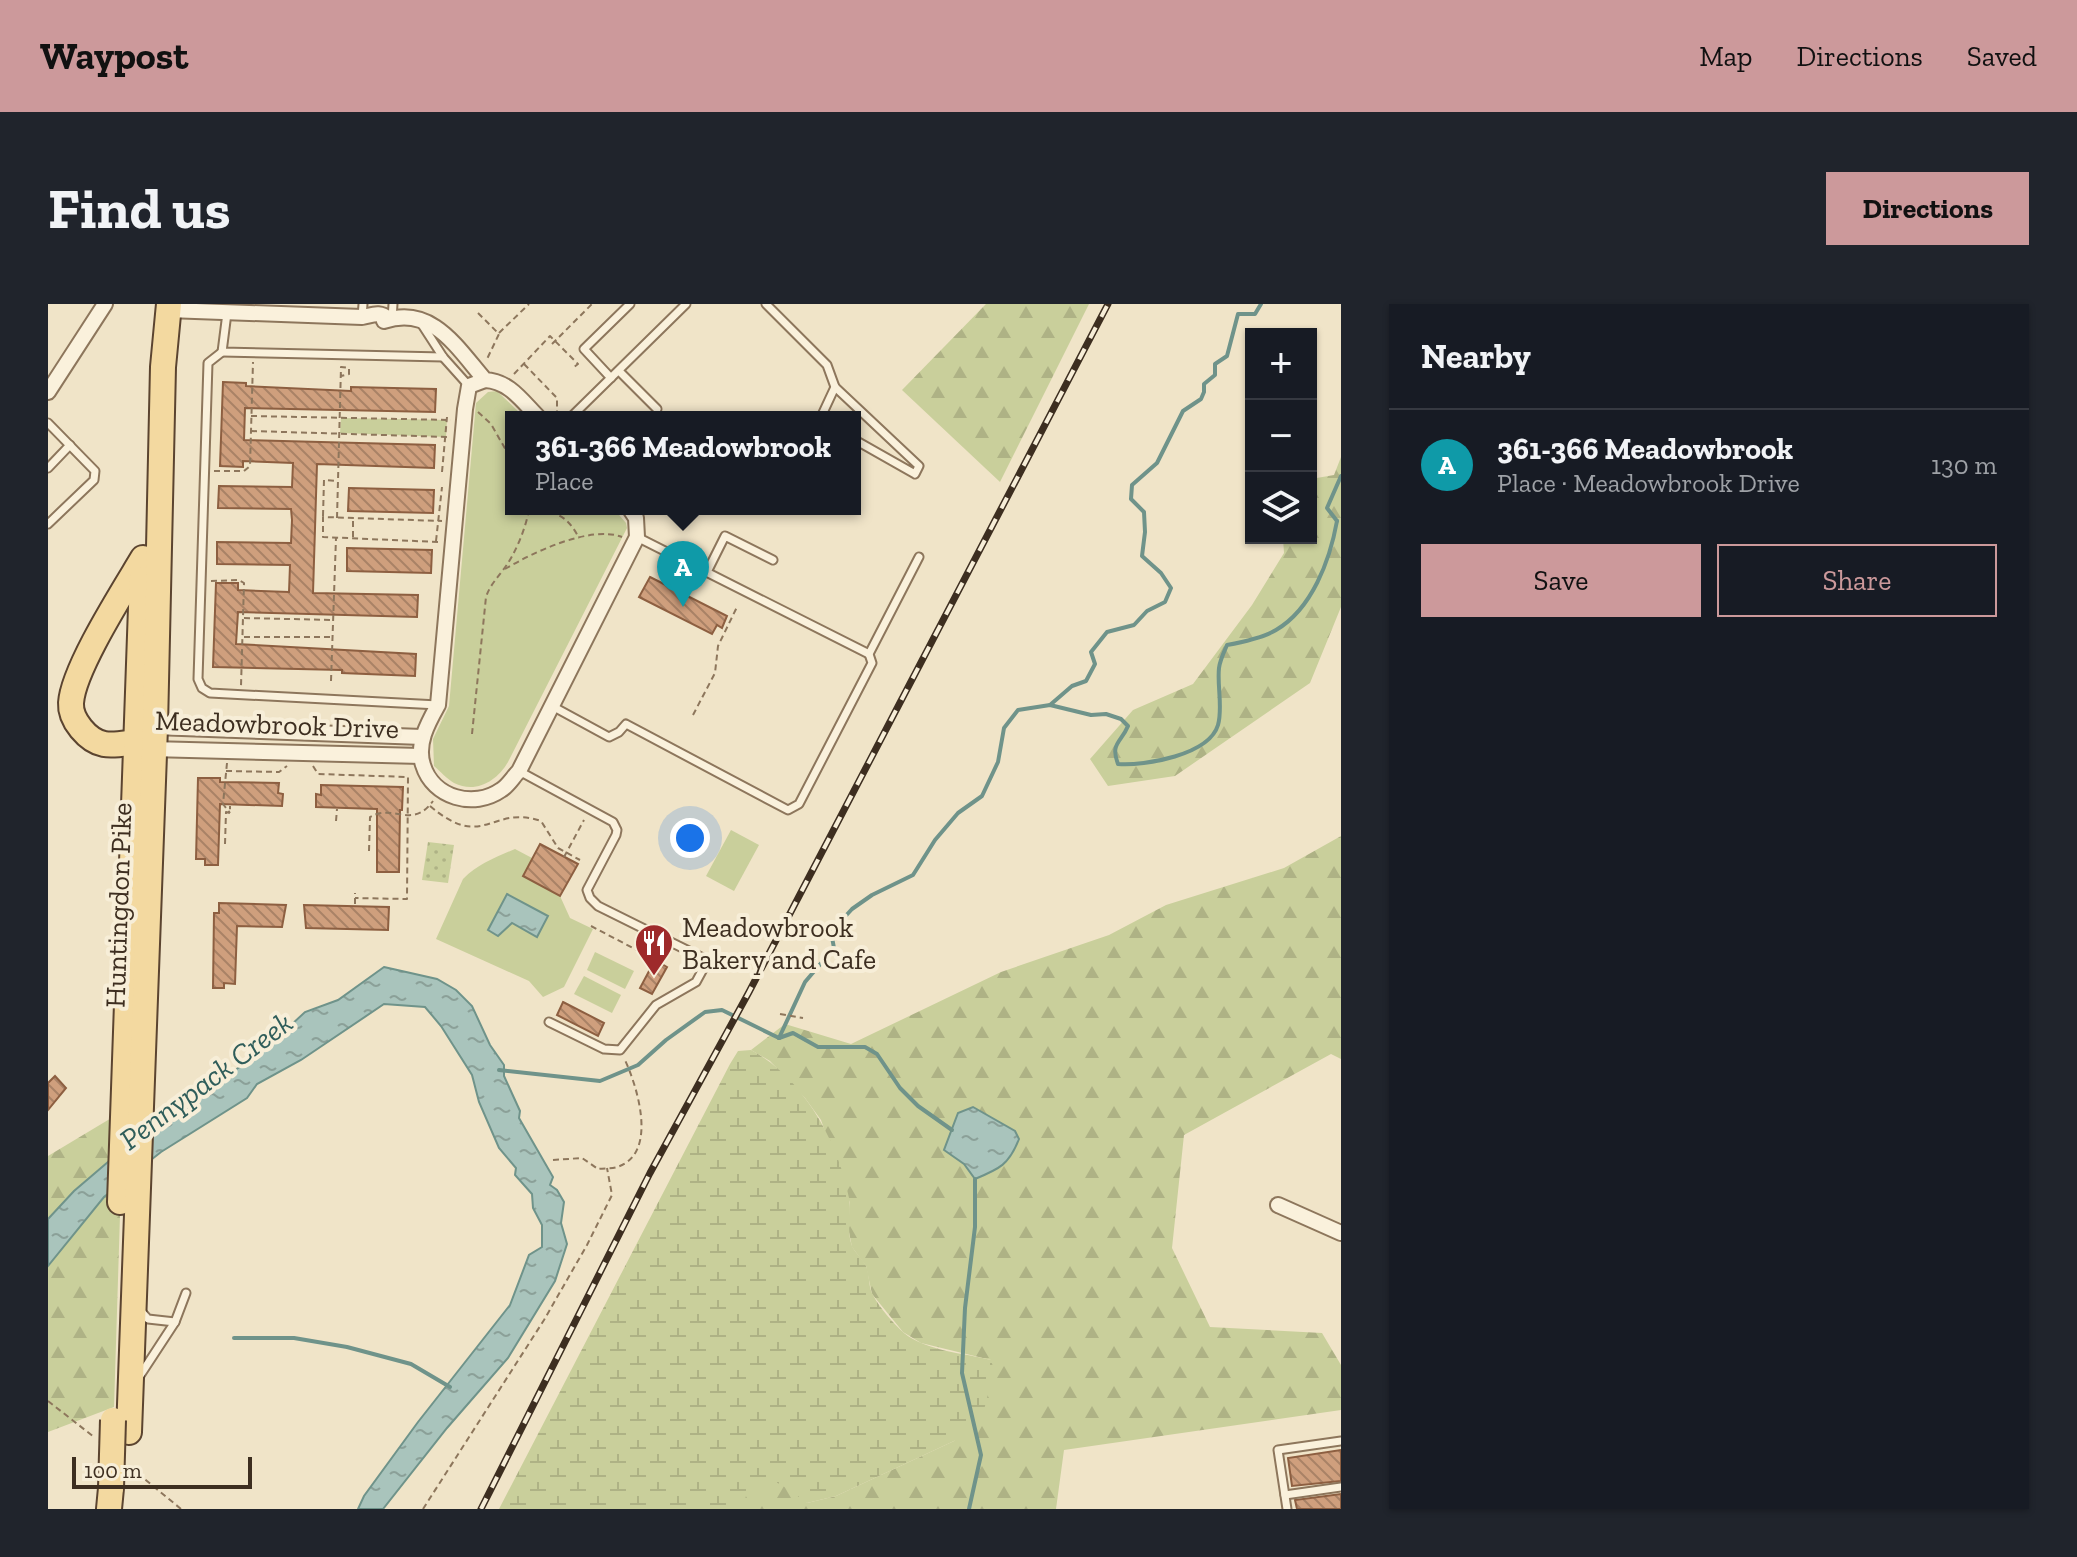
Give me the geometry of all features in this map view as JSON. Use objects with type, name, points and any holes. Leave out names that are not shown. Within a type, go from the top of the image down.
[{"type":"main road","name":"Huntingdon Pike","points":[[148,740],[143,558],[163,306]]},
{"type":"main road","name":"Huntingdon Pike","points":[[117,1501],[163,306]]},
{"type":"main road","points":[[143,558],[102,629],[71,701],[76,721],[95,741],[105,744],[148,740]]},
{"type":"main road","name":"Huntingdon Pike","points":[[121,1426],[131,1388],[134,1302],[127,1235]]},
{"type":"street","points":[[48,392],[105,304]]},
{"type":"street","points":[[163,306],[227,313],[364,312],[370,321],[392,314],[417,318],[437,325],[482,378],[502,383],[532,411]]},
{"type":"street","points":[[469,386],[482,378]]},
{"type":"street","name":"Meadowbrook Drive","points":[[469,386],[438,705],[422,737],[422,765],[430,780],[443,792],[461,799],[478,799],[501,790],[519,771],[630,537]]},
{"type":"street","points":[[630,537],[636,518],[634,515]]},
{"type":"street","name":"Meadowbrook Drive","points":[[148,740],[422,737]]},
{"type":"street","name":"Meadowbrook Drive","points":[[148,740],[421,756]]},
{"type":"street","points":[[1278,1205],[1341,1233]]},
{"type":"lane","points":[[611,378],[584,349],[630,304]]},
{"type":"lane","points":[[766,304],[827,365],[835,387],[861,411]]},
{"type":"lane","points":[[577,411],[682,305]]},
{"type":"lane","points":[[222,352],[227,313]]},
{"type":"lane","points":[[417,318],[443,357],[469,386]]},
{"type":"lane","points":[[438,705],[210,693],[202,688],[198,679],[208,363],[222,352],[443,357]]},
{"type":"lane","points":[[619,371],[657,409]]},
{"type":"lane","points":[[824,411],[835,387]]},
{"type":"lane","points":[[861,411],[919,466],[915,474],[861,443]]},
{"type":"lane","points":[[48,423],[95,471],[94,480],[48,524]]},
{"type":"lane","points":[[48,468],[70,445]]},
{"type":"lane","points":[[707,572],[725,536],[773,560]]},
{"type":"lane","points":[[552,706],[609,737],[626,724],[788,810],[799,804],[872,663],[869,654],[707,572],[630,537]]},
{"type":"lane","points":[[869,654],[919,557]]},
{"type":"lane","points":[[519,771],[616,826],[616,835],[587,890],[598,906],[721,967]]},
{"type":"lane","points":[[549,1022],[604,1049],[620,1050],[656,1005],[696,982],[708,960]]},
{"type":"lane","points":[[131,1388],[175,1322],[186,1293]]},
{"type":"lane","points":[[134,1302],[148,1319],[175,1322]]},
{"type":"lane","points":[[1287,1509],[1278,1450],[1341,1441]]},
{"type":"lane","points":[[1285,1495],[1341,1487]]},
{"type":"path","points":[[482,378],[499,334],[529,304]]},
{"type":"path","points":[[553,342],[592,304]]},
{"type":"path","points":[[478,313],[499,334]]},
{"type":"path","points":[[513,375],[550,336],[578,364],[574,367]]},
{"type":"path","points":[[567,353],[573,347]]},
{"type":"path","points":[[204,470],[244,471],[250,466],[253,353]]},
{"type":"path","points":[[524,364],[557,398],[557,411]]},
{"type":"path","points":[[337,518],[341,376]]},
{"type":"path","points":[[476,410],[491,424],[505,448]]},
{"type":"path","points":[[251,416],[464,420]]},
{"type":"path","points":[[442,472],[447,418]]},
{"type":"path","points":[[251,431],[462,438]]},
{"type":"path","points":[[338,482],[324,480],[323,537],[441,542]]},
{"type":"path","points":[[436,542],[442,487]]},
{"type":"path","points":[[472,734],[486,597],[493,580],[504,569],[527,515]]},
{"type":"path","points":[[563,515],[579,538]]},
{"type":"path","points":[[323,517],[444,521]]},
{"type":"path","points":[[353,518],[353,538]]},
{"type":"path","points":[[504,569],[600,532],[630,537]]},
{"type":"path","points":[[331,681],[336,538]]},
{"type":"path","points":[[201,587],[215,579],[244,583],[241,695]]},
{"type":"path","points":[[693,715],[715,673],[718,646],[737,607]]},
{"type":"path","points":[[243,618],[333,620]]},
{"type":"path","points":[[243,637],[332,637]]},
{"type":"path","points":[[227,758],[223,804],[230,813]]},
{"type":"path","points":[[226,771],[279,772],[291,762]]},
{"type":"path","points":[[310,762],[318,774],[408,777],[407,899],[355,898]]},
{"type":"path","points":[[369,851],[370,817],[377,813],[399,813],[408,817],[417,815],[434,800]]},
{"type":"path","points":[[230,806],[230,813]]},
{"type":"path","points":[[430,806],[446,820],[468,828],[513,817],[541,821],[558,848],[580,860]]},
{"type":"path","points":[[336,821],[337,809]]},
{"type":"path","points":[[225,844],[226,812],[230,813]]},
{"type":"path","points":[[566,855],[584,820]]},
{"type":"path","points":[[226,833],[231,833]]},
{"type":"path","points":[[364,836],[369,836]]},
{"type":"path","points":[[355,893],[355,904]]},
{"type":"path","points":[[591,926],[651,960],[659,946]]},
{"type":"path","points":[[780,1014],[803,1018]]},
{"type":"path","points":[[553,1160],[582,1158],[598,1169],[620,1166],[634,1153],[642,1135],[642,1109],[634,1078],[623,1056]]},
{"type":"path","points":[[423,1509],[544,1320],[587,1245],[612,1195],[607,1168]]},
{"type":"path","points":[[48,1401],[103,1445]]},
{"type":"path","points":[[127,1464],[181,1509]]},
{"type":"green space","points":[[986,304],[1089,304],[1000,482],[902,390]]},
{"type":"green space","points":[[497,391],[518,411],[505,411],[505,515],[619,515],[627,528],[508,762],[492,780],[470,787],[454,783],[434,766],[433,739],[449,706],[476,403],[488,392]]},
{"type":"green space","points":[[341,418],[447,420],[446,437],[340,433]]},
{"type":"green space","points":[[1341,457],[1341,607],[1310,683],[1175,776],[1108,786],[1090,759],[1133,710],[1193,684],[1252,605],[1284,553],[1283,544],[1317,544],[1317,478],[1334,475]]},
{"type":"green space","points":[[731,830],[759,845],[734,891],[706,876]]},
{"type":"green space","points":[[1341,836],[1341,1059],[1331,1054],[1184,1135],[1172,1248],[1210,1327],[1322,1333],[1341,1365],[1341,1410],[1064,1450],[1056,1509],[684,1509],[659,1275],[807,1503],[836,1496],[954,1441],[991,1360],[921,1343],[903,1332],[872,1294],[866,1266],[852,1247],[848,1227],[850,1203],[821,1120],[770,1061],[751,1050],[785,1024],[851,1044],[1001,972],[1109,935],[1166,905],[1284,868]]},
{"type":"green space","points":[[428,842],[454,845],[448,883],[422,880]]},
{"type":"green space","points":[[540,844],[578,864],[560,896],[570,918],[593,929],[564,987],[543,997],[529,981],[436,939],[463,879],[488,861],[515,849],[532,858]]},
{"type":"green space","points":[[595,952],[634,971],[625,989],[587,970]]},
{"type":"green space","points":[[584,976],[621,995],[612,1013],[574,994]]},
{"type":"green space","points":[[751,1050],[787,1077],[802,1094],[827,1134],[844,1176],[849,1198],[852,1246],[866,1266],[871,1292],[883,1310],[904,1333],[923,1344],[991,1360],[994,1370],[984,1410],[954,1441],[836,1496],[807,1503],[780,1484],[764,1479],[751,1485],[742,1509],[499,1509],[730,1064],[738,1051]]},
{"type":"green space","points":[[123,1111],[122,1151],[74,1191],[48,1219],[48,1156]]},
{"type":"green space","points":[[121,1184],[114,1407],[48,1432],[48,1266],[104,1197]]},
{"type":"water","points":[[507,894],[548,916],[537,937],[512,923],[498,936],[488,930]]},
{"type":"water","points":[[384,967],[437,979],[456,990],[472,1006],[490,1045],[504,1065],[504,1076],[520,1111],[519,1118],[553,1177],[550,1185],[564,1202],[561,1223],[567,1244],[555,1281],[508,1358],[383,1509],[358,1509],[364,1496],[418,1422],[510,1305],[529,1255],[542,1247],[542,1225],[533,1208],[532,1194],[515,1175],[516,1168],[499,1148],[479,1102],[472,1075],[425,1007],[384,1004],[301,1060],[257,1084],[247,1098],[161,1152],[104,1197],[48,1266],[48,1219],[74,1191],[129,1144],[259,1055],[305,1012],[338,1000]]},
{"type":"water","points":[[973,1107],[1015,1131],[1019,1139],[1002,1165],[975,1179],[964,1164],[944,1150],[958,1113]]},
{"type":"building","points":[[223,382],[351,391],[351,387],[436,389],[435,412],[245,408],[244,440],[435,445],[434,468],[317,464],[313,593],[418,595],[417,617],[238,612],[236,644],[416,654],[415,676],[342,673],[342,670],[213,667],[216,583],[238,583],[238,590],[289,592],[290,565],[217,564],[217,542],[291,543],[292,520],[291,509],[218,508],[219,486],[292,487],[293,463],[243,461],[243,467],[220,466]]},
{"type":"building","points":[[349,488],[434,490],[433,513],[348,511]]},
{"type":"building","points":[[347,548],[432,550],[431,573],[347,571]]},
{"type":"building","points":[[650,577],[727,616],[722,628],[717,625],[712,634],[639,597]]},
{"type":"building","points":[[198,778],[220,778],[220,782],[279,783],[278,793],[283,794],[282,806],[220,804],[218,865],[205,865],[205,859],[196,859]]},
{"type":"building","points":[[321,785],[403,787],[399,872],[377,872],[377,809],[316,807],[316,794],[321,795]]},
{"type":"building","points":[[540,844],[578,864],[560,896],[523,876]]},
{"type":"building","points":[[219,903],[286,905],[282,927],[237,926],[235,984],[224,983],[224,988],[213,988],[214,913],[219,913]]},
{"type":"building","points":[[304,905],[389,907],[388,930],[306,928]]},
{"type":"building","name":"Meadowbrook Bakery and Cafe","points":[[655,960],[667,967],[652,994],[640,988]]},
{"type":"building","points":[[563,1002],[604,1023],[598,1036],[557,1015]]},
{"type":"building","points":[[55,1076],[66,1088],[48,1110],[48,1083]]},
{"type":"building","points":[[1341,1450],[1341,1481],[1292,1486],[1288,1458]]},
{"type":"building","points":[[1341,1494],[1341,1509],[1297,1509],[1295,1500]]},
{"type":"waterway","points":[[1050,705],[1072,686],[1086,681],[1095,664],[1091,652],[1107,632],[1134,625],[1147,611],[1165,602],[1171,588],[1161,573],[1142,556],[1144,512],[1131,499],[1132,485],[1157,463],[1183,411],[1201,399],[1204,384],[1215,375],[1215,364],[1227,356],[1238,314],[1255,314],[1261,304]]},
{"type":"waterway","points":[[1337,521],[1327,508],[1341,476]]},
{"type":"waterway","points":[[779,1038],[805,982],[834,948],[831,932],[852,909],[872,895],[913,875],[935,840],[958,813],[982,796],[998,762],[1004,728],[1018,710],[1050,705],[1121,719],[1128,726],[1116,747],[1118,764],[1159,760],[1202,744],[1218,725],[1219,668],[1227,645],[1271,633],[1300,610],[1324,567],[1337,521]]},
{"type":"waterway","points":[[499,1070],[600,1081],[638,1065],[705,1012],[722,1010],[779,1038]]},
{"type":"waterway","points":[[779,1038],[793,1033],[818,1047],[865,1047],[877,1054],[900,1088],[918,1106],[952,1130]]},
{"type":"waterway","points":[[969,1509],[981,1455],[962,1373],[965,1308],[975,1227],[975,1179]]},
{"type":"waterway","points":[[234,1338],[294,1338],[347,1347],[411,1364],[450,1387]]},
{"type":"railway","points":[[481,1509],[650,1173],[749,992],[1108,304]]},
{"type":"place","name":"361-366 Meadowbrook","points":[[683,607]]},
{"type":"place","name":"Meadowbrook Bakery and Cafe","points":[[654,977]]},
{"type":"water label","name":"Pennypack Creek","points":[[206,1081]]}]
